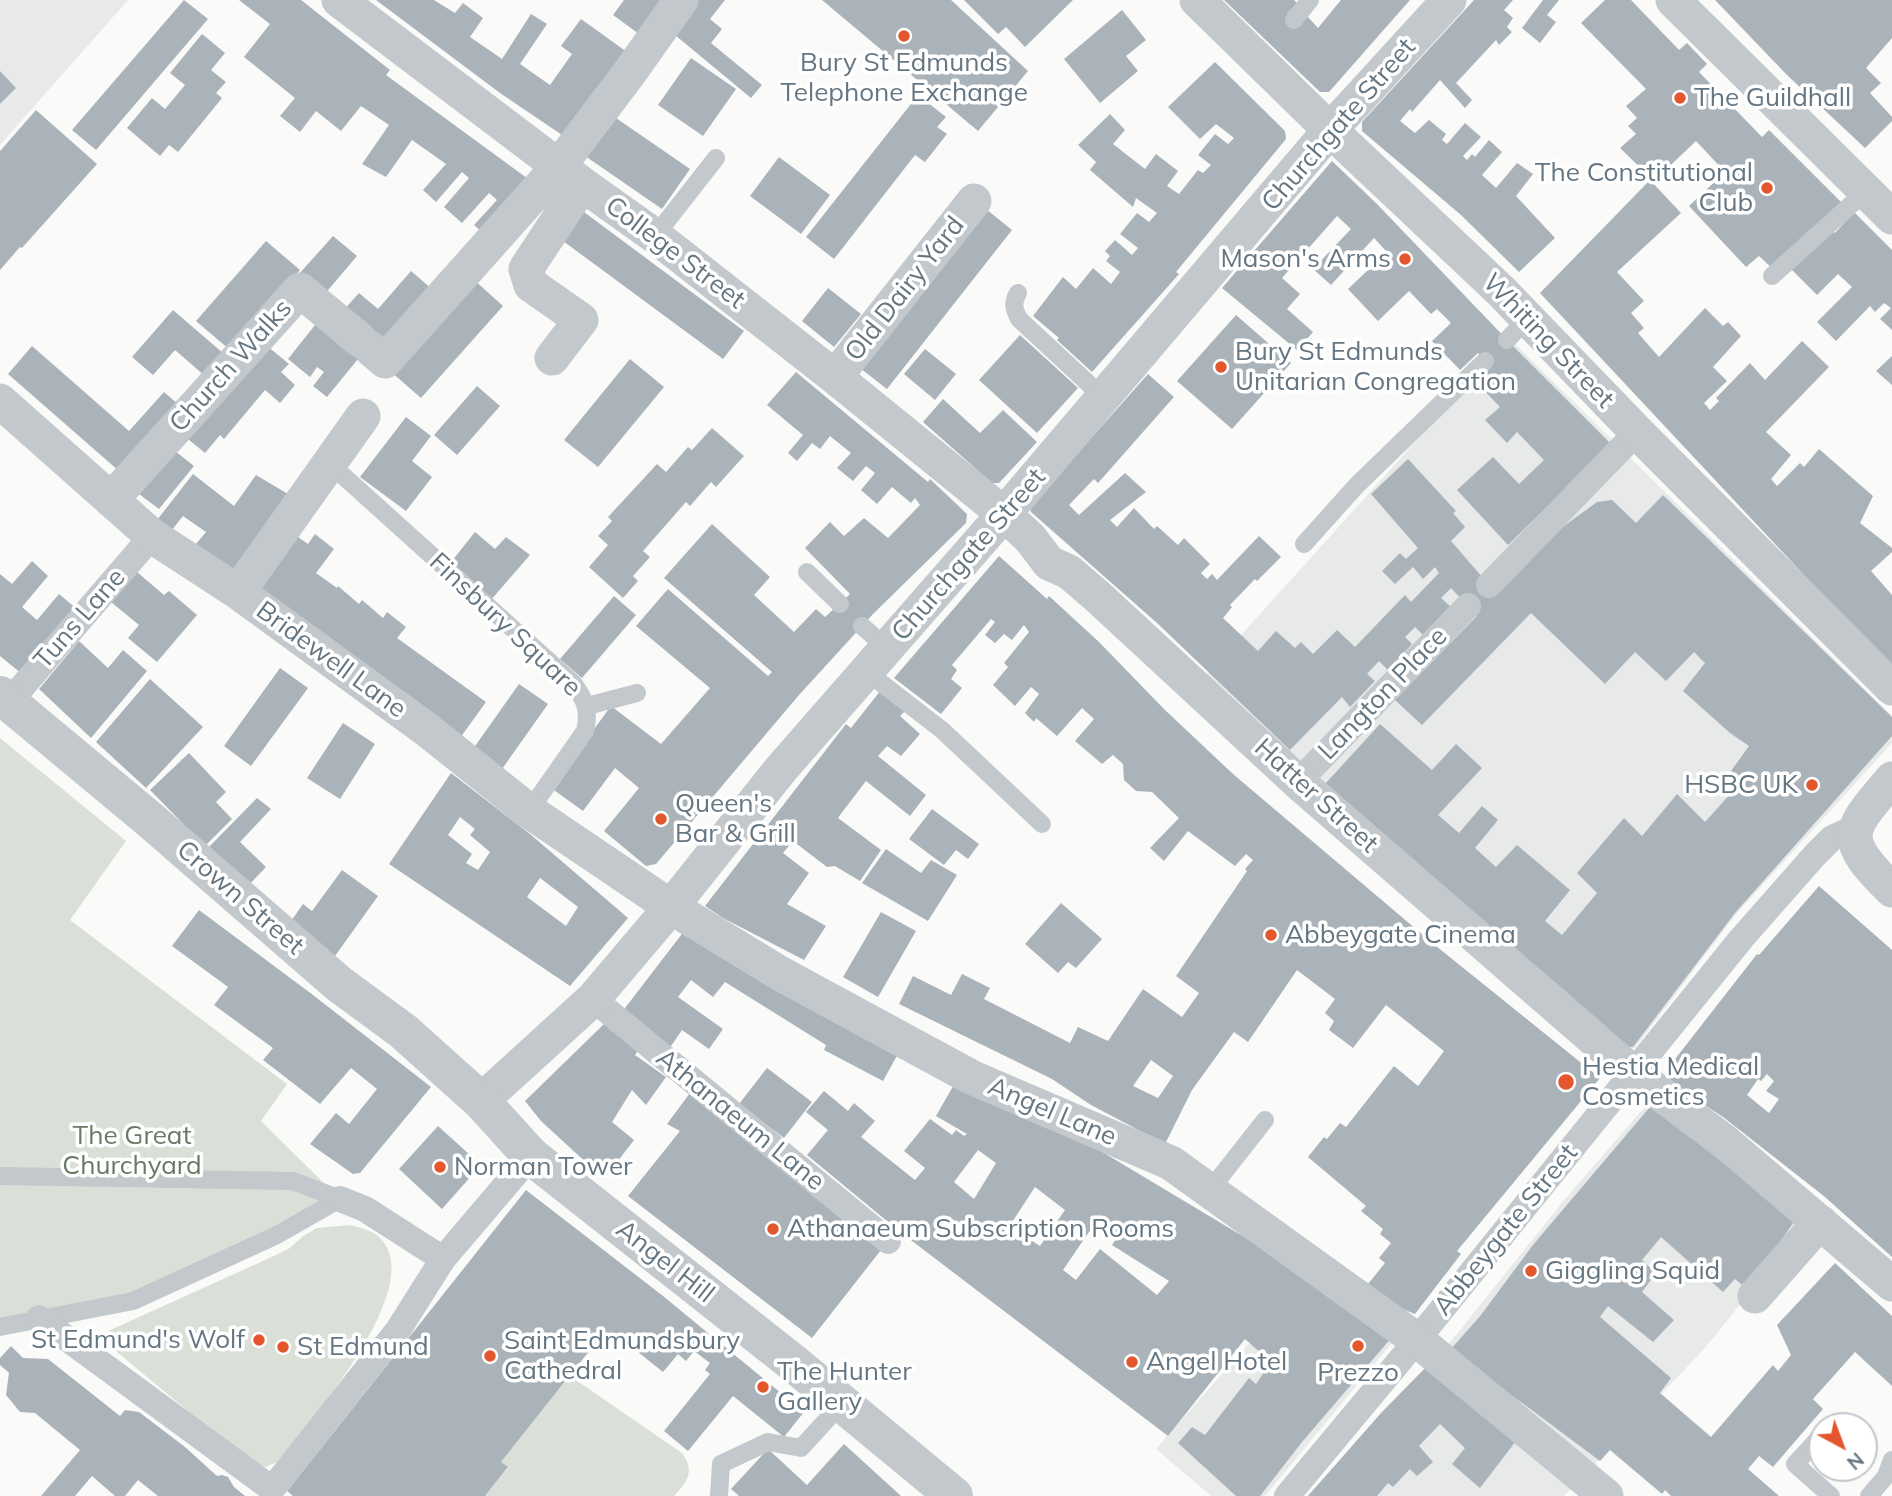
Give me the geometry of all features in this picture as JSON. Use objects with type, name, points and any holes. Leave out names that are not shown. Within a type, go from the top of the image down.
[{"type":"street","name":"College Street","points":[[339,0],[655,236],[1004,514]]},
{"type":"street","points":[[552,358],[581,320],[531,285],[526,269],[570,175],[681,0]]},
{"type":"street","name":"Whiting Street","points":[[1197,0],[1264,52],[1330,130],[1501,291],[1517,330],[1637,432],[1892,688]]},
{"type":"street","name":"Churchgate Street","points":[[481,1101],[593,999],[671,907],[781,769],[1104,398],[1330,130],[1449,0]]},
{"type":"street","points":[[1673,0],[1892,217]]},
{"type":"street","name":"Church Walks","points":[[111,500],[300,290],[385,361],[570,175]]},
{"type":"street","name":"Old Dairy Yard","points":[[835,377],[974,201]]},
{"type":"street","name":"Bridewell Lane","points":[[0,401],[152,536],[238,592],[426,729],[529,811],[671,907]]},
{"type":"street","points":[[238,592],[363,416]]},
{"type":"street","points":[[1489,585],[1637,432]]},
{"type":"street","name":"Hatter Street","points":[[1004,514],[1030,538],[1049,563],[1069,572],[1097,596],[1298,782],[1633,1073],[1725,1142],[1892,1284]]},
{"type":"street","name":"Tuns Lane","points":[[5,699],[152,536]]},
{"type":"street","name":"Langton Place","points":[[1298,782],[1468,606]]},
{"type":"street","name":"Crown Street","points":[[5,699],[160,828],[339,984],[403,1031],[481,1101]]},
{"type":"street","name":"Abbeygate Street","points":[[1287,1496],[1418,1340],[1741,940],[1832,838],[1854,828],[1892,779]]},
{"type":"street","points":[[1854,828],[1855,843],[1892,890]]},
{"type":"street","name":"Angel Lane","points":[[671,907],[781,974],[971,1077],[1171,1163],[1418,1340],[1606,1496]]},
{"type":"street","name":"Athanaeum Lane","points":[[593,999],[888,1241]]},
{"type":"street","name":"Angel Hill","points":[[481,1101],[531,1156],[842,1403],[954,1496]]},
{"type":"street","points":[[39,1318],[272,1489],[398,1330],[443,1259],[517,1172]]},
{"type":"street","points":[[340,1199],[365,1209],[443,1259]]},
{"type":"street","points":[[1755,1296],[1820,1222]]},
{"type":"lane","points":[[1294,20],[1310,0]]},
{"type":"lane","points":[[655,236],[716,158]]},
{"type":"lane","points":[[1772,276],[1867,191]]},
{"type":"lane","points":[[1018,293],[1014,300],[1014,309],[1019,319],[1104,398]]},
{"type":"lane","points":[[1304,544],[1357,485],[1485,361]]},
{"type":"lane","name":"Finsbury Square","points":[[329,463],[573,683],[587,706],[585,731],[529,811]]},
{"type":"lane","points":[[807,572],[840,604]]},
{"type":"lane","points":[[862,626],[877,661],[942,730],[1042,824]]},
{"type":"lane","points":[[587,706],[637,693]]},
{"type":"lane","points":[[1210,1190],[1265,1120]]},
{"type":"lane","points":[[0,1176],[293,1181],[340,1199]]},
{"type":"lane","points":[[0,1327],[133,1301],[277,1235],[340,1199]]},
{"type":"lane","points":[[719,1496],[721,1464],[768,1442],[801,1448],[842,1403]]},
{"type":"lane","points":[[1808,1451],[1796,1464],[1808,1475]]},
{"type":"lane","points":[[1868,1496],[1886,1476],[1892,1460]]},
{"type":"lane","points":[[1816,1482],[1831,1496]]},
{"type":"shaded area","points":[[0,0],[128,0],[0,145]]},
{"type":"shaded area","points":[[1509,338],[1892,716],[1892,743],[1737,913],[1635,1048],[1621,1050],[1320,787],[1206,674]]},
{"type":"shaded area","points":[[1649,1102],[1806,1223],[1705,1348],[1594,1465],[1444,1350],[1565,1199]]},
{"type":"shaded area","points":[[1310,1274],[1396,1338],[1265,1496],[1211,1496],[1156,1449]]},
{"type":"shaded area","points":[[1424,1371],[1573,1487],[1564,1496],[1307,1496]]},
{"type":"green space","name":"The Great Churchyard","points":[[0,738],[126,841],[70,920],[287,1084],[261,1121],[340,1199],[133,1301],[0,1327]]},
{"type":"green space","points":[[351,1225],[380,1238],[391,1260],[389,1288],[377,1320],[358,1354],[313,1418],[277,1462],[263,1468],[254,1466],[105,1342],[104,1337],[108,1331],[274,1256],[317,1228]]},
{"type":"green space","points":[[570,1376],[682,1453],[689,1471],[674,1496],[485,1496],[508,1468],[501,1462]]},
{"type":"building","points":[[184,0],[208,19],[96,150],[72,130]]},
{"type":"building","points":[[239,0],[301,0],[390,70],[386,75],[531,181],[485,235],[474,225],[497,200],[489,193],[462,223],[444,207],[469,178],[462,172],[436,202],[423,190],[446,164],[412,140],[386,177],[362,164],[389,125],[361,106],[341,131],[316,111],[300,132],[280,116],[295,98],[244,57],[270,24]]},
{"type":"building","points":[[376,0],[434,0],[455,13],[463,3],[483,18],[470,37],[502,59],[531,14],[547,24],[520,64],[550,85],[572,54],[561,46],[581,19],[627,52],[565,137],[500,93]]},
{"type":"building","points":[[624,0],[664,0],[639,34],[613,15]]},
{"type":"building","points":[[690,0],[725,0],[710,19],[722,29],[711,43],[762,85],[751,98],[669,30]]},
{"type":"building","points":[[822,0],[951,0],[1028,71],[978,131]]},
{"type":"building","points":[[964,0],[1073,0],[1025,47],[1006,27],[998,34]]},
{"type":"building","points":[[1224,0],[1294,0],[1297,3],[1287,14],[1300,26],[1307,16],[1318,28],[1341,0],[1410,0],[1329,92],[1320,92]]},
{"type":"building","points":[[1474,0],[1513,0],[1504,10],[1513,18],[1507,27],[1512,32],[1499,45],[1496,40],[1456,83],[1472,100],[1465,108],[1440,80],[1412,112],[1410,109],[1400,121],[1415,133],[1429,120],[1446,134],[1442,140],[1447,144],[1465,123],[1481,137],[1463,156],[1467,160],[1472,154],[1475,157],[1489,140],[1502,152],[1482,175],[1496,188],[1517,163],[1533,174],[1516,196],[1555,238],[1519,272],[1461,215],[1362,131],[1362,122]]},
{"type":"building","points":[[1543,0],[1559,0],[1547,15],[1556,22],[1540,43],[1522,28]]},
{"type":"building","points":[[1605,0],[1631,0],[1679,50],[1687,43],[1707,64],[1699,72],[1762,137],[1769,130],[1843,204],[1773,269],[1759,256],[1746,267],[1689,206],[1725,172],[1696,141],[1654,181],[1620,148],[1636,134],[1628,126],[1637,118],[1626,106],[1646,89],[1581,23]]},
{"type":"building","points":[[1715,0],[1892,0],[1892,38],[1866,68],[1881,83],[1870,93],[1892,117],[1892,121],[1865,148],[1787,75]]},
{"type":"building","points":[[1122,10],[1146,40],[1126,56],[1138,71],[1100,103],[1064,59]]},
{"type":"building","points":[[202,34],[225,53],[211,70],[226,82],[216,93],[222,98],[178,152],[169,145],[160,156],[127,128],[152,98],[165,109],[185,85],[170,73]]},
{"type":"building","points":[[691,58],[736,89],[703,136],[658,105]]},
{"type":"building","points":[[1215,62],[1285,131],[1286,139],[1176,272],[1179,274],[1092,372],[1033,316],[1063,277],[1076,289],[1093,268],[1111,284],[1120,272],[1106,261],[1110,256],[1105,251],[1115,240],[1132,255],[1138,248],[1120,234],[1137,213],[1149,222],[1157,213],[1136,198],[1133,207],[1090,170],[1096,162],[1078,145],[1110,114],[1125,130],[1113,144],[1145,169],[1156,154],[1178,171],[1167,186],[1179,194],[1198,170],[1203,173],[1211,165],[1198,155],[1215,134],[1228,144],[1234,138],[1216,124],[1200,139],[1168,107]]},
{"type":"building","points":[[0,71],[16,88],[0,104]]},
{"type":"building","points":[[918,95],[946,117],[937,127],[947,134],[925,162],[915,155],[834,259],[806,237]]},
{"type":"building","points":[[603,109],[690,169],[662,209],[575,149]]},
{"type":"building","points":[[36,110],[97,164],[0,270],[0,151]]},
{"type":"building","points":[[779,157],[830,195],[801,234],[750,196]]},
{"type":"building","points":[[1332,161],[1611,444],[1508,545],[1457,490],[1493,457],[1519,484],[1544,460],[1517,432],[1507,443],[1485,420],[1500,407],[1475,381],[1490,367],[1478,353],[1460,370],[1432,341],[1451,323],[1437,309],[1431,314],[1409,291],[1378,321],[1348,289],[1387,252],[1374,238],[1331,285],[1313,269],[1351,229],[1337,216],[1282,278],[1300,294],[1287,309],[1313,332],[1297,350],[1222,288]]},
{"type":"building","points":[[1650,180],[1681,213],[1617,272],[1644,301],[1631,313],[1644,328],[1638,333],[1659,357],[1705,308],[1723,326],[1728,322],[1741,336],[1713,367],[1727,381],[1704,403],[1710,410],[1719,401],[1716,398],[1750,363],[1765,380],[1802,341],[1829,367],[1766,432],[1791,455],[1771,479],[1777,486],[1800,463],[1804,467],[1819,449],[1873,496],[1860,523],[1892,548],[1892,552],[1871,571],[1892,595],[1892,669],[1540,293]]},
{"type":"building","points":[[981,205],[1012,230],[887,389],[856,365]]},
{"type":"building","points":[[584,212],[744,331],[723,359],[563,241]]},
{"type":"building","points":[[1854,212],[1892,250],[1892,330],[1880,319],[1891,308],[1884,303],[1875,312],[1870,306],[1836,341],[1817,322],[1852,287],[1838,274],[1817,295],[1791,269],[1831,230],[1835,233]]},
{"type":"building","points":[[333,236],[357,256],[323,296],[299,274]]},
{"type":"building","points":[[266,241],[300,270],[230,350],[196,321]]},
{"type":"building","points":[[411,271],[433,290],[383,348],[342,312],[359,293],[378,309]]},
{"type":"building","points":[[472,278],[503,306],[421,398],[390,371]]},
{"type":"building","points":[[828,288],[861,314],[834,347],[802,321]]},
{"type":"building","points":[[173,310],[224,354],[205,376],[175,350],[153,375],[132,357]]},
{"type":"building","points":[[1236,315],[1291,363],[1232,429],[1177,381]]},
{"type":"building","points":[[319,320],[362,354],[327,397],[313,386],[324,372],[317,367],[310,377],[288,359]]},
{"type":"building","points":[[1020,335],[1078,388],[1037,433],[979,380]]},
{"type":"building","points":[[260,340],[289,364],[281,372],[295,385],[280,403],[265,390],[224,439],[220,435],[205,453],[183,435]]},
{"type":"building","points":[[32,346],[129,431],[164,392],[178,404],[119,471],[8,374]]},
{"type":"building","points":[[925,349],[956,374],[935,400],[904,374]]},
{"type":"building","points":[[1892,356],[1892,385],[1876,371]]},
{"type":"building","points":[[630,359],[664,387],[598,467],[564,440]]},
{"type":"building","points":[[796,372],[928,482],[930,479],[967,514],[966,523],[873,614],[799,695],[656,864],[646,866],[604,831],[639,788],[615,768],[583,811],[551,788],[611,706],[661,744],[710,688],[636,626],[668,589],[768,676],[772,672],[664,578],[712,524],[770,577],[754,595],[794,632],[816,609],[825,617],[850,594],[805,548],[830,522],[844,536],[864,518],[888,538],[920,505],[915,498],[911,503],[892,487],[877,504],[861,490],[875,473],[866,466],[853,481],[837,468],[851,453],[830,436],[820,449],[812,443],[797,461],[788,453],[803,435],[767,405]]},
{"type":"building","points":[[1148,374],[1174,397],[1098,483],[1094,479],[1069,505],[1079,515],[1125,473],[1146,492],[1110,520],[1117,527],[1134,508],[1154,529],[1157,526],[1178,545],[1184,538],[1210,564],[1201,573],[1207,579],[1212,574],[1217,580],[1259,536],[1281,557],[1230,605],[1232,607],[1223,618],[1258,651],[1276,631],[1295,648],[1301,642],[1313,654],[1337,630],[1355,647],[1405,595],[1411,602],[1439,573],[1435,567],[1423,579],[1413,567],[1395,584],[1382,571],[1400,553],[1406,559],[1418,548],[1371,494],[1408,459],[1456,511],[1453,513],[1465,527],[1451,541],[1496,593],[1564,526],[1597,502],[1612,500],[1636,523],[1663,495],[1892,717],[1892,736],[1735,913],[1633,1047],[1623,1047],[1325,784],[1380,724],[1432,770],[1456,744],[1482,768],[1438,815],[1459,833],[1482,806],[1498,820],[1475,848],[1496,867],[1517,845],[1570,890],[1545,921],[1562,935],[1597,893],[1577,873],[1624,818],[1642,836],[1677,794],[1705,822],[1742,781],[1731,771],[1749,746],[1730,733],[1683,691],[1705,663],[1694,652],[1666,681],[1635,652],[1605,684],[1531,613],[1422,725],[1395,700],[1477,616],[1451,588],[1441,598],[1451,607],[1424,636],[1415,627],[1405,637],[1412,644],[1388,670],[1379,661],[1367,674],[1375,681],[1350,707],[1342,697],[1290,750],[1157,623],[1031,512],[1030,507]]},
{"type":"building","points":[[477,386],[500,406],[457,455],[434,435]]},
{"type":"building","points":[[943,399],[980,433],[1003,410],[1037,442],[999,483],[992,483],[923,422]]},
{"type":"building","points":[[406,417],[431,436],[412,461],[432,477],[406,511],[360,477]]},
{"type":"building","points":[[712,428],[744,456],[716,487],[711,482],[690,506],[686,502],[643,551],[650,557],[633,576],[638,581],[623,598],[589,567],[608,545],[598,536],[612,521],[608,517],[657,464],[666,472],[688,447],[692,450]]},
{"type":"building","points":[[170,447],[194,466],[159,509],[135,491]]},
{"type":"building","points":[[193,474],[234,506],[256,475],[293,497],[237,574],[195,545],[206,532],[183,516],[172,530],[157,520]]},
{"type":"building","points":[[475,532],[495,549],[506,537],[530,555],[490,601],[448,566]]},
{"type":"building","points":[[315,534],[334,549],[316,573],[337,588],[338,586],[359,604],[362,600],[383,618],[387,612],[406,627],[397,638],[486,702],[460,738],[250,584],[298,537],[308,544]]},
{"type":"building","points":[[999,556],[1047,599],[1049,596],[1099,642],[1165,710],[1233,774],[1436,946],[1600,1078],[1457,1251],[1461,1254],[1415,1314],[1402,1309],[1368,1284],[1385,1263],[1379,1258],[1391,1243],[1380,1234],[1383,1229],[1361,1211],[1366,1206],[1308,1157],[1340,1123],[1346,1127],[1394,1066],[1418,1086],[1444,1051],[1386,1005],[1353,1048],[1329,1030],[1334,1021],[1325,1013],[1335,999],[1297,970],[1248,1042],[1234,1032],[1192,1090],[1165,1144],[1091,1105],[1052,1079],[899,1004],[913,976],[951,995],[962,974],[990,988],[984,999],[1070,1043],[1078,1027],[1108,1041],[1143,989],[1182,1017],[1199,993],[1176,976],[1253,860],[1246,854],[1235,866],[1188,831],[1164,861],[1150,848],[1179,818],[1152,792],[1136,791],[1124,780],[1123,764],[1113,755],[1102,764],[1075,741],[1094,719],[1082,708],[1057,736],[1036,718],[1034,722],[1025,713],[1039,694],[1031,687],[1015,706],[993,685],[1008,667],[1004,663],[1029,632],[1024,625],[1012,640],[1004,634],[995,643],[985,635],[995,622],[991,619],[952,665],[957,670],[951,679],[962,688],[941,714],[894,678]],"holes":[[[1151,1060],[1173,1076],[1158,1098],[1133,1086]]]},
{"type":"building","points":[[32,561],[48,576],[22,607],[37,620],[59,594],[77,609],[22,674],[0,656],[0,574],[12,584]]},
{"type":"building","points":[[137,572],[164,595],[169,591],[197,615],[157,662],[128,638],[139,625],[111,602]]},
{"type":"building","points":[[614,596],[636,615],[582,678],[560,659]]},
{"type":"building","points":[[79,641],[108,668],[123,650],[147,671],[91,738],[39,689]]},
{"type":"building","points":[[280,668],[308,688],[251,766],[224,746]]},
{"type":"building","points":[[150,679],[203,727],[146,788],[96,742]]},
{"type":"building","points":[[519,684],[548,704],[502,769],[473,749]]},
{"type":"building","points":[[881,690],[905,711],[900,716],[920,734],[901,756],[887,746],[878,756],[926,795],[910,816],[866,781],[838,818],[881,850],[860,881],[835,866],[827,867],[793,841],[783,853],[809,873],[787,904],[826,926],[804,960],[705,906],[846,724],[851,728]]},
{"type":"building","points":[[343,723],[375,744],[340,799],[307,778]]},
{"type":"building","points":[[189,753],[226,792],[216,802],[232,819],[205,846],[150,790]]},
{"type":"building","points":[[451,773],[530,834],[628,918],[570,986],[389,864]],"holes":[[[460,817],[475,829],[470,835],[490,852],[478,870],[466,863],[472,854],[448,835]],[[540,878],[578,907],[566,926],[527,897]]]},
{"type":"building","points":[[257,798],[271,809],[240,842],[266,867],[247,887],[208,848]]},
{"type":"building","points":[[932,809],[979,844],[968,859],[956,850],[944,865],[909,839]]},
{"type":"building","points":[[886,849],[921,873],[931,860],[957,875],[928,921],[862,883]]},
{"type":"building","points":[[342,870],[378,896],[335,956],[289,924],[303,904],[312,911]]},
{"type":"building","points":[[1819,886],[1892,950],[1892,1257],[1825,1197],[1723,1117],[1668,1081],[1665,1072],[1757,954],[1759,955]],"holes":[[[1767,1074],[1774,1081],[1766,1091],[1779,1099],[1769,1113],[1747,1095],[1758,1079],[1761,1081]]]},
{"type":"building","points":[[1061,903],[1102,939],[1076,968],[1068,962],[1058,973],[1025,944]]},
{"type":"building","points":[[199,910],[431,1087],[360,1173],[353,1174],[310,1144],[336,1113],[349,1124],[377,1089],[351,1068],[320,1104],[263,1060],[273,1048],[214,1005],[228,987],[172,946]]},
{"type":"building","points":[[881,912],[916,931],[878,997],[843,977]]},
{"type":"building","points":[[688,926],[899,1052],[883,1081],[824,1050],[826,1045],[725,982],[713,997],[691,980],[678,997],[723,1029],[709,1049],[682,1030],[669,1049],[622,1012]]},
{"type":"building","points":[[605,1023],[640,1048],[635,1055],[666,1077],[646,1105],[632,1090],[612,1122],[634,1140],[604,1179],[541,1121],[525,1101]]},
{"type":"building","points":[[767,1068],[812,1102],[784,1138],[739,1104]]},
{"type":"building","points":[[956,1081],[1089,1144],[1276,1256],[1392,1337],[1302,1442],[1260,1496],[1236,1496],[1178,1443],[1192,1427],[1205,1435],[1249,1378],[1256,1384],[1271,1362],[1245,1339],[1168,1436],[899,1231],[807,1155],[828,1130],[806,1112],[824,1091],[848,1111],[854,1103],[875,1121],[861,1137],[915,1180],[925,1168],[904,1151],[930,1119],[952,1135],[956,1130],[964,1136],[967,1134],[936,1116]],"holes":[[[978,1150],[996,1163],[974,1199],[954,1182]],[[1035,1187],[1065,1210],[1040,1246],[1029,1239],[1032,1235],[1023,1229],[1014,1240],[1005,1233]],[[1093,1226],[1116,1239],[1112,1245],[1169,1281],[1157,1295],[1100,1249],[1076,1280],[1063,1270]]]},
{"type":"building","name":"Athanaeum Subscription Rooms","points":[[690,1093],[888,1241],[812,1338],[628,1196],[680,1131],[667,1124]]},
{"type":"building","points":[[1655,1101],[1796,1219],[1747,1289],[1735,1279],[1723,1292],[1661,1237],[1642,1260],[1656,1273],[1642,1292],[1674,1320],[1653,1342],[1608,1306],[1600,1317],[1671,1378],[1660,1393],[1711,1437],[1773,1365],[1778,1371],[1791,1355],[1777,1325],[1835,1263],[1892,1316],[1892,1386],[1855,1352],[1813,1399],[1823,1409],[1820,1412],[1808,1412],[1808,1426],[1773,1467],[1759,1456],[1748,1469],[1779,1496],[1671,1496],[1665,1490],[1662,1494],[1610,1450],[1600,1461],[1521,1402],[1458,1361],[1451,1349],[1481,1315],[1533,1245]]},
{"type":"building","name":"Norman Tower","points":[[438,1126],[481,1165],[442,1209],[399,1169]]},
{"type":"building","name":"Saint Edmundsbury Cathedral","points":[[526,1190],[663,1296],[804,1412],[784,1437],[733,1396],[688,1451],[664,1431],[710,1374],[705,1370],[710,1363],[694,1351],[686,1361],[678,1354],[663,1372],[614,1333],[602,1335],[501,1462],[508,1467],[485,1496],[293,1496],[287,1491]]},
{"type":"building","points":[[11,1346],[23,1358],[48,1359],[120,1416],[125,1410],[139,1412],[185,1447],[217,1476],[228,1477],[234,1487],[245,1496],[158,1496],[138,1480],[125,1496],[115,1496],[92,1476],[75,1496],[41,1496],[80,1450],[35,1413],[20,1412],[6,1395],[9,1373],[0,1365],[0,1358]]},
{"type":"building","points":[[1428,1365],[1519,1437],[1480,1488],[1452,1464],[1465,1448],[1440,1424],[1419,1446],[1433,1462],[1417,1476],[1410,1469],[1393,1487],[1388,1483],[1377,1496],[1308,1496],[1381,1413]]},
{"type":"building","points":[[844,1444],[901,1496],[739,1496],[731,1489],[768,1449],[807,1485]]},
{"type":"place","name":"Bury St Edmunds Telephone Exchange","points":[[904,36]]},
{"type":"place","name":"The Guildhall","points":[[1680,98]]},
{"type":"place","name":"The Constitutional Club","points":[[1767,188]]},
{"type":"place","name":"Mason's Arms","points":[[1405,259]]},
{"type":"place","name":"Bury St Edmunds Unitarian Congregation","points":[[1221,367]]},
{"type":"place","name":"HSBC UK","points":[[1812,785]]},
{"type":"place","name":"Queen's Bar & Grill","points":[[661,819]]},
{"type":"place","name":"Abbeygate Cinema","points":[[1271,935]]},
{"type":"place","name":"Hestia Medical Cosmetics","points":[[1566,1082]]},
{"type":"place","name":"Norman Tower","points":[[440,1167]]},
{"type":"place","name":"Athanaeum Subscription Rooms","points":[[773,1229]]},
{"type":"place","name":"Giggling Squid","points":[[1531,1271]]},
{"type":"place","name":"St Edmund's Wolf","points":[[259,1340]]},
{"type":"place","name":"Prezzo","points":[[1358,1346]]},
{"type":"place","name":"St Edmund","points":[[283,1347]]},
{"type":"place","name":"Saint Edmundsbury Cathedral","points":[[490,1356]]},
{"type":"place","name":"Angel Hotel","points":[[1132,1362]]},
{"type":"place","name":"The Hunter Gallery","points":[[763,1387]]}]
